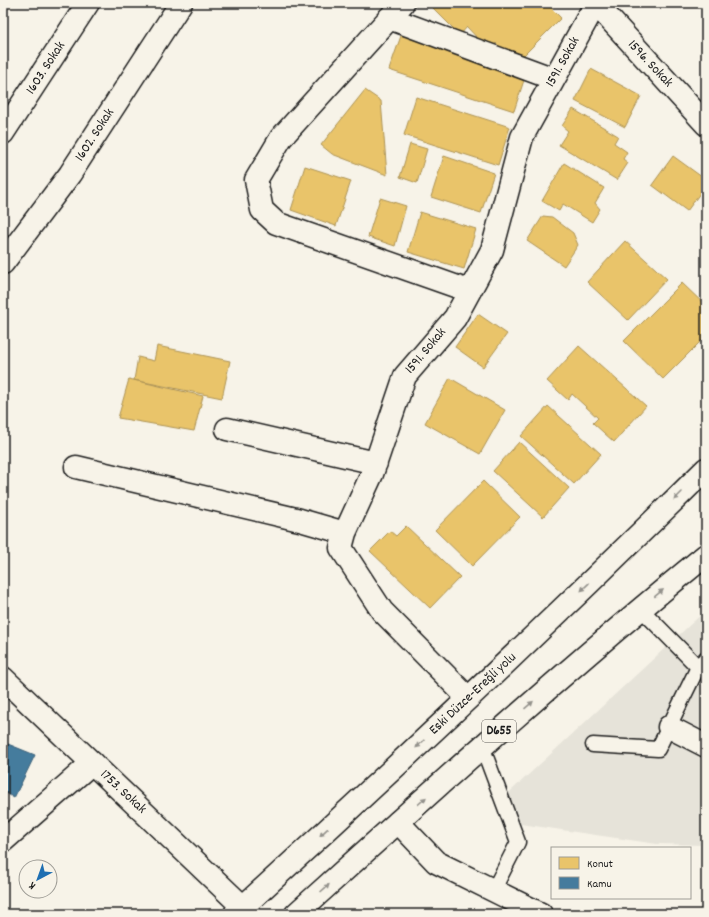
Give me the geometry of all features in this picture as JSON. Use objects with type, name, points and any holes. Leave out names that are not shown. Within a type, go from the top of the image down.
[{"type":"street","name":"1603. Sokak","points":[[3,133],[88,3]]},
{"type":"street","name":"1602. Sokak","points":[[3,263],[70,174],[181,3]]},
{"type":"street","name":"1591. Sokak","points":[[468,698],[382,611],[340,548],[345,533],[376,463],[405,376],[455,318],[492,250],[522,137],[595,3]]},
{"type":"street","name":"1596. Sokak","points":[[595,3],[704,118]]},
{"type":"street","points":[[469,291],[276,223],[262,210],[256,180],[281,138],[396,11],[554,79]]},
{"type":"street","points":[[227,429],[376,463]]},
{"type":"street","points":[[76,467],[292,518],[345,533]]},
{"type":"street","name":"Eski Düzce-Ereğli yolu","points":[[239,910],[468,698],[600,573],[706,469]]},
{"type":"street","name":"D655","points":[[296,914],[482,746],[640,608],[706,554]]},
{"type":"street","name":"1753. Sokak","points":[[3,678],[92,763],[239,910]]},
{"type":"street","points":[[669,727],[706,746]]},
{"type":"street","points":[[3,841],[92,763]]},
{"type":"street","points":[[398,822],[436,862],[541,914]]},
{"type":"lane","points":[[594,745],[658,748],[702,662],[640,608]]},
{"type":"lane","points":[[482,746],[518,842],[493,891]]},
{"type":"shaded area","points":[[706,610],[706,845],[657,844],[514,823],[498,803]]},
{"type":"building: Konut","points":[[436,3],[546,3],[561,18],[524,55],[502,50],[496,43],[492,47],[486,40],[482,43],[467,27],[460,35],[432,7]]},
{"type":"building: Konut","points":[[402,33],[526,74],[514,111],[389,70]]},
{"type":"building: Konut","points":[[591,69],[641,96],[625,127],[575,101]]},
{"type":"building: Konut","points":[[365,90],[381,101],[387,175],[332,154],[321,145]]},
{"type":"building: Konut","points":[[416,97],[510,127],[498,165],[404,135]]},
{"type":"building: Konut","points":[[573,109],[618,136],[614,143],[627,152],[623,159],[628,163],[617,180],[559,145],[568,131],[562,126]]},
{"type":"building: Konut","points":[[410,144],[427,149],[417,183],[400,177]]},
{"type":"building: Konut","points":[[444,156],[494,173],[481,213],[431,197]]},
{"type":"building: Konut","points":[[673,156],[706,180],[706,185],[687,211],[652,185]]},
{"type":"building: Konut","points":[[564,163],[604,188],[595,203],[600,209],[592,222],[563,204],[559,211],[542,201]]},
{"type":"building: Konut","points":[[305,166],[351,181],[336,226],[291,210]]},
{"type":"building: Konut","points":[[380,198],[406,206],[395,246],[368,237]]},
{"type":"building: Konut","points":[[420,212],[476,229],[464,269],[408,252]]},
{"type":"building: Konut","points":[[543,216],[552,217],[573,233],[578,245],[564,266],[527,241]]},
{"type":"building: Konut","points":[[625,241],[667,279],[628,320],[587,282]]},
{"type":"building: Konut","points":[[682,283],[706,306],[706,336],[663,379],[624,341]]},
{"type":"building: Konut","points":[[478,314],[507,334],[483,367],[455,347]]},
{"type":"building: Konut","points":[[157,346],[230,361],[222,398],[134,380],[138,357],[154,361]]},
{"type":"building: Konut","points":[[579,346],[646,406],[614,442],[593,423],[598,418],[572,394],[568,400],[547,381]]},
{"type":"building: Konut","points":[[450,378],[505,410],[480,454],[425,423]]},
{"type":"building: Konut","points":[[129,379],[203,396],[194,431],[118,418]]},
{"type":"building: Konut","points":[[548,406],[601,454],[574,484],[521,436]]},
{"type":"building: Konut","points":[[519,442],[569,488],[543,517],[493,471]]},
{"type":"building: Konut","points":[[483,481],[520,517],[472,566],[435,530]]},
{"type":"building: Konut","points":[[406,526],[460,577],[430,608],[370,551],[390,531],[396,536]]},
{"type":"building: Kamu","points":[[3,742],[35,755],[14,798],[3,791]]}]
